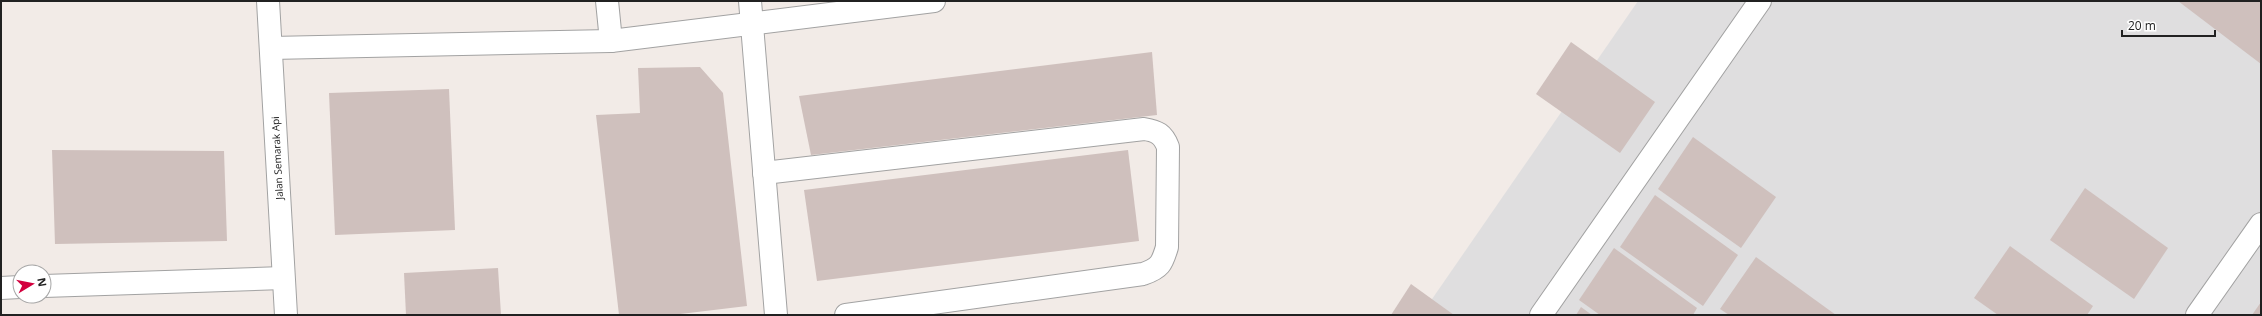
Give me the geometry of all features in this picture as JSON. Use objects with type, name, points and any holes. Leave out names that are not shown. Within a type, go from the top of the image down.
[{"type":"street","name":"Jalan Semarak Api","points":[[268,1],[286,315]]},
{"type":"street","points":[[607,1],[611,41]]},
{"type":"street","points":[[750,1],[776,315]]},
{"type":"street","points":[[271,48],[611,41],[752,25],[934,1]]},
{"type":"street","points":[[1541,315],[1760,1]]},
{"type":"street","points":[[764,173],[1144,130],[1155,131],[1164,137],[1168,147],[1167,247],[1163,260],[1156,270],[1143,274],[846,315]]},
{"type":"street","points":[[2198,315],[2261,224]]},
{"type":"street","points":[[52,286],[284,278]]},
{"type":"street","points":[[1,288],[12,287]]},
{"type":"shaded area","points":[[1638,1],[2261,1],[2261,315],[1421,315]]},
{"type":"building","points":[[2178,1],[2261,1],[2261,64]]},
{"type":"building","points":[[1571,42],[1655,102],[1620,153],[1536,94]]},
{"type":"building","points":[[1152,52],[1157,115],[811,155],[799,96]]},
{"type":"building","points":[[700,67],[723,93],[747,306],[672,315],[619,315],[596,115],[640,113],[638,68]]},
{"type":"building","points":[[449,89],[455,230],[335,235],[329,93]]},
{"type":"building","points":[[1693,137],[1776,197],[1741,248],[1658,189]]},
{"type":"building","points":[[52,150],[224,151],[227,241],[55,244]]},
{"type":"building","points":[[1128,150],[1139,241],[817,281],[804,190]]},
{"type":"building","points":[[2085,188],[2168,248],[2134,299],[2050,240]]},
{"type":"building","points":[[1655,195],[1738,255],[1703,306],[1620,247]]},
{"type":"building","points":[[2010,246],[2093,306],[2087,315],[1998,315],[1974,298]]},
{"type":"building","points":[[1614,248],[1697,308],[1693,315],[1600,315],[1579,300]]},
{"type":"building","points":[[1756,257],[1836,315],[1729,315],[1720,309]]},
{"type":"building","points":[[498,268],[501,315],[406,315],[404,273]]},
{"type":"building","points":[[1411,284],[1454,315],[1391,315]]},
{"type":"building","points":[[2261,302],[2261,315],[2252,315]]},
{"type":"building","points":[[1581,307],[1592,315],[1576,315]]}]
